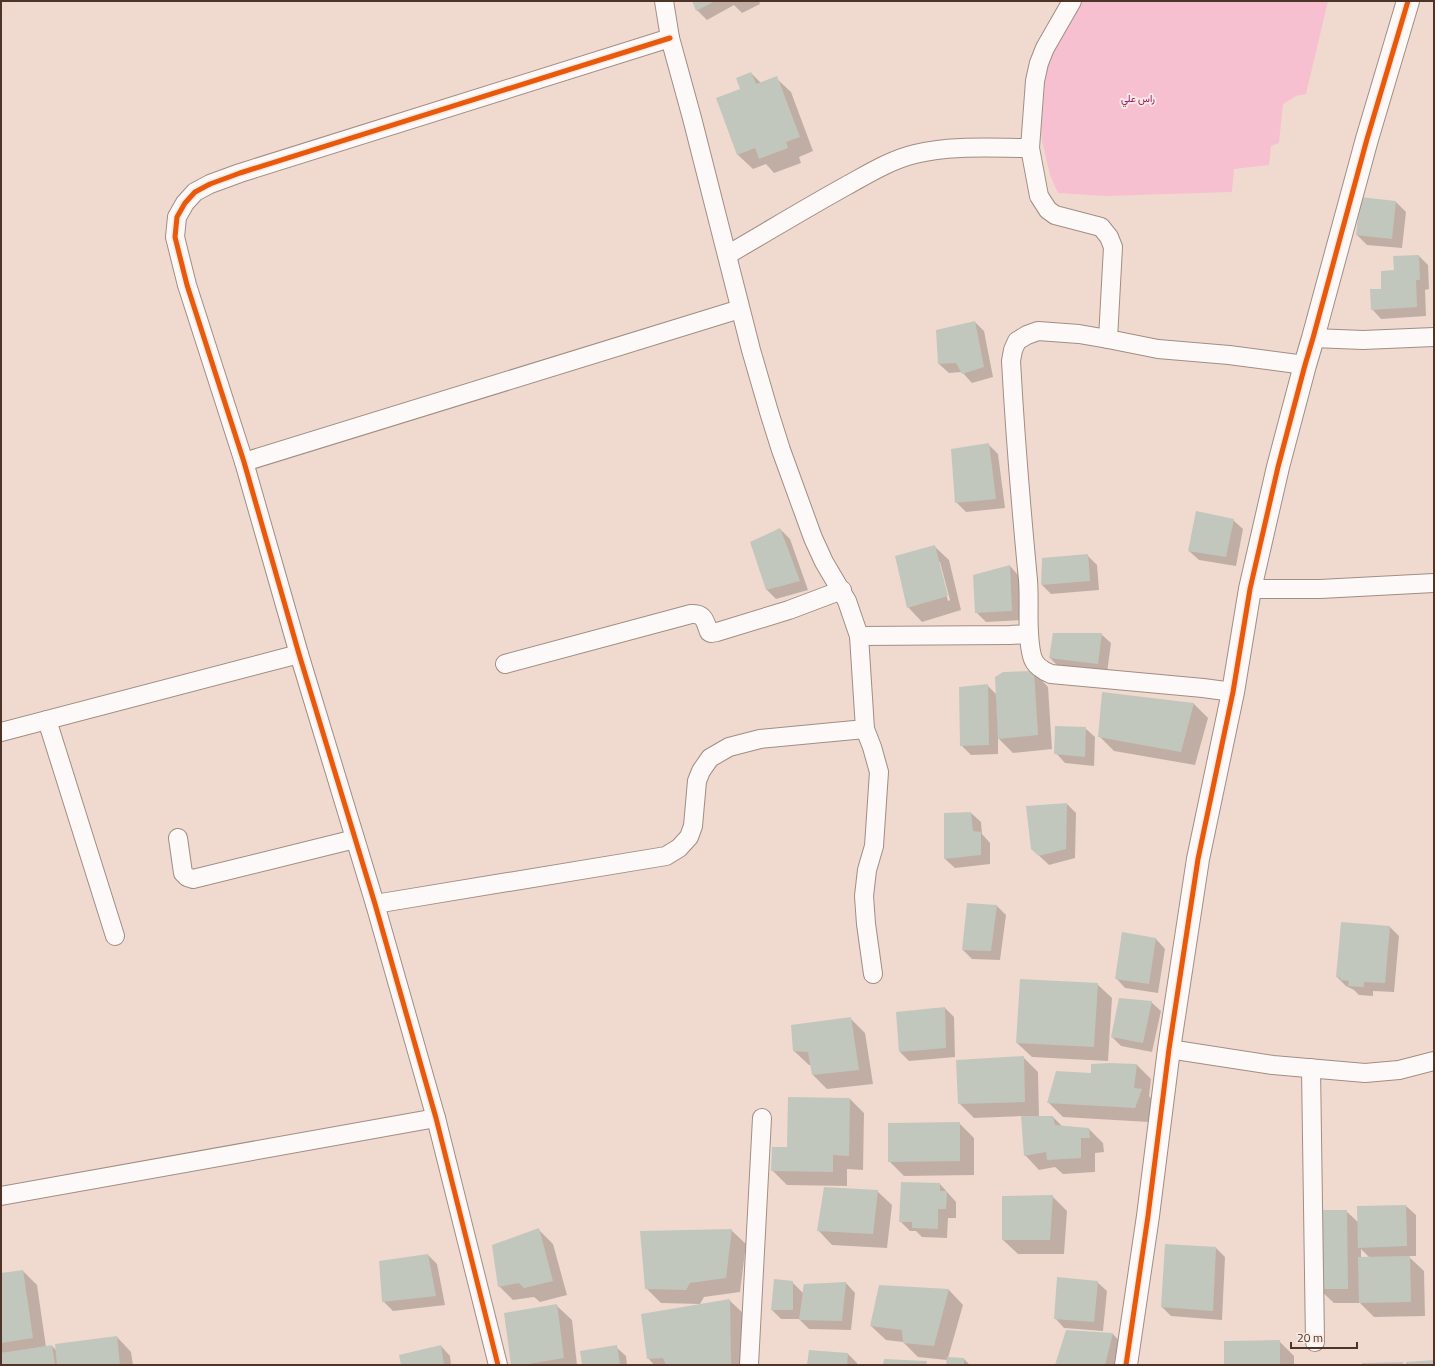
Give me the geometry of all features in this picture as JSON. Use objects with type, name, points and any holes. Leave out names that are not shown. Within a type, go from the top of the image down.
[{"type":"street","points":[[664,1],[670,38],[692,118],[740,309],[769,412],[796,495],[813,538],[824,562],[842,590],[858,636],[865,729],[879,772],[874,846],[867,870],[864,896],[866,924],[873,974]]},
{"type":"street","points":[[1072,1],[1045,48],[1039,63],[1035,81],[1030,148],[1039,196],[1048,210],[1055,215],[1101,227],[1109,237],[1113,247],[1108,339]]},
{"type":"street","points":[[1126,1365],[1148,1216],[1169,1049],[1198,859],[1233,692],[1250,589],[1278,467],[1305,365],[1367,139],[1408,1]]},
{"type":"street","points":[[498,1365],[436,1118],[375,904],[299,654],[244,462],[187,284],[175,237],[177,217],[185,203],[195,192],[210,184],[240,173],[670,38]]},
{"type":"street","points":[[727,255],[822,200],[894,161],[916,154],[939,150],[1030,148]]},
{"type":"street","points":[[244,462],[740,309]]},
{"type":"street","points":[[1233,692],[1051,674],[1043,671],[1036,665],[1032,657],[1029,634],[1029,596],[1011,368],[1013,350],[1017,342],[1038,330],[1079,334],[1158,349],[1229,355],[1305,365]]},
{"type":"street","points":[[1313,338],[1363,340],[1434,337]]},
{"type":"street","points":[[1250,589],[1320,589],[1434,583]]},
{"type":"street","points":[[505,664],[697,613],[704,619],[709,632],[717,632],[789,610],[842,590]]},
{"type":"street","points":[[858,636],[1029,634]]},
{"type":"street","points":[[1,732],[299,654]]},
{"type":"street","points":[[47,720],[115,936]]},
{"type":"street","points":[[375,904],[666,856],[679,848],[689,837],[693,826],[697,781],[701,771],[710,758],[729,748],[760,739],[865,729]]},
{"type":"street","points":[[178,838],[183,873],[187,878],[193,879],[355,839]]},
{"type":"street","points":[[1169,1049],[1273,1065],[1372,1072],[1399,1070],[1434,1061]]},
{"type":"street","points":[[1311,1068],[1316,1342]]},
{"type":"street","points":[[1,1196],[436,1118]]},
{"type":"street","points":[[749,1365],[762,1118]]},
{"type":"green space","name":"راس علي","points":[[1074,1],[1328,1],[1306,94],[1296,96],[1283,104],[1279,143],[1271,146],[1269,165],[1234,169],[1232,192],[1105,196],[1058,193],[1050,175],[1042,141],[1039,103],[1043,64]]},
{"type":"building","points":[[692,1],[715,1],[696,11]]},
{"type":"building","points":[[751,72],[756,84],[777,76],[800,137],[786,142],[788,148],[759,159],[755,148],[737,155],[716,98],[740,89],[736,78]]},
{"type":"building","points":[[1360,197],[1396,201],[1392,239],[1356,235]]},
{"type":"building","points":[[1419,255],[1420,280],[1416,280],[1417,307],[1371,310],[1370,289],[1381,289],[1381,271],[1394,270],[1393,256]]},
{"type":"building","points":[[975,321],[984,367],[962,374],[956,363],[938,364],[936,330]]},
{"type":"building","points":[[989,443],[996,499],[955,503],[951,449]]},
{"type":"building","points":[[1196,511],[1234,519],[1226,557],[1188,551]]},
{"type":"building","points":[[780,528],[800,581],[766,590],[750,542]]},
{"type":"building","points":[[935,545],[948,596],[907,608],[895,556]]},
{"type":"building","points":[[1088,554],[1090,581],[1041,585],[1042,558]]},
{"type":"building","points":[[1010,565],[1012,611],[975,613],[973,575]]},
{"type":"building","points":[[1053,633],[1102,633],[1098,664],[1049,658]]},
{"type":"building","points":[[1034,671],[1038,735],[998,739],[995,677],[1003,672]]},
{"type":"building","points":[[988,684],[989,745],[960,746],[959,687]]},
{"type":"building","points":[[1102,692],[1194,703],[1181,752],[1098,737]]},
{"type":"building","points":[[1055,726],[1086,727],[1085,757],[1054,754]]},
{"type":"building","points":[[1067,803],[1066,849],[1039,856],[1031,849],[1026,806]]},
{"type":"building","points":[[971,812],[973,831],[981,832],[981,855],[944,859],[944,813]]},
{"type":"building","points":[[967,903],[997,905],[991,951],[962,950]]},
{"type":"building","points":[[1341,922],[1390,926],[1385,983],[1364,982],[1364,987],[1348,986],[1349,981],[1340,980],[1341,978],[1336,977]]},
{"type":"building","points":[[1122,932],[1156,938],[1149,984],[1115,979]]},
{"type":"building","points":[[1020,979],[1098,983],[1094,1047],[1016,1043]]},
{"type":"building","points":[[1119,998],[1152,1001],[1143,1043],[1111,1037]]},
{"type":"building","points":[[945,1007],[946,1048],[899,1052],[896,1012]]},
{"type":"building","points":[[851,1017],[859,1070],[812,1075],[808,1052],[793,1051],[791,1025]]},
{"type":"building","points":[[1024,1056],[1025,1102],[958,1104],[956,1060]]},
{"type":"building","points":[[1091,1064],[1137,1064],[1134,1088],[1142,1089],[1135,1108],[1047,1103],[1056,1071],[1091,1073]]},
{"type":"building","points":[[788,1097],[850,1098],[849,1156],[833,1155],[833,1172],[771,1171],[772,1147],[787,1147]]},
{"type":"building","points":[[1021,1116],[1053,1116],[1055,1125],[1089,1128],[1090,1138],[1081,1138],[1081,1158],[1047,1160],[1046,1152],[1024,1156]]},
{"type":"building","points":[[960,1122],[960,1161],[888,1162],[888,1123]]},
{"type":"building","points":[[901,1182],[940,1183],[940,1191],[947,1191],[946,1209],[938,1209],[938,1229],[912,1228],[912,1222],[899,1222]]},
{"type":"building","points":[[824,1187],[878,1190],[873,1234],[817,1231]]},
{"type":"building","points":[[1053,1195],[1050,1240],[1002,1240],[1002,1196]]},
{"type":"building","points":[[1406,1205],[1407,1246],[1358,1248],[1357,1206]]},
{"type":"building","points":[[1317,1210],[1347,1210],[1348,1289],[1318,1289]]},
{"type":"building","points":[[539,1228],[553,1281],[524,1288],[519,1283],[498,1287],[492,1245]]},
{"type":"building","points":[[732,1229],[726,1278],[690,1283],[686,1290],[645,1289],[640,1231]]},
{"type":"building","points":[[1165,1244],[1216,1247],[1213,1311],[1161,1307]]},
{"type":"building","points":[[428,1254],[436,1296],[382,1302],[379,1261]]},
{"type":"building","points":[[1410,1256],[1411,1302],[1359,1303],[1358,1257]]},
{"type":"building","points":[[23,1270],[33,1338],[1,1343],[1,1273]]},
{"type":"building","points":[[1057,1277],[1098,1281],[1094,1322],[1054,1319]]},
{"type":"building","points":[[774,1279],[793,1281],[793,1310],[771,1310]]},
{"type":"building","points":[[846,1282],[842,1321],[799,1320],[804,1284]]},
{"type":"building","points":[[879,1285],[949,1289],[934,1346],[903,1343],[902,1330],[870,1326]]},
{"type":"building","points":[[730,1299],[731,1365],[666,1365],[663,1358],[647,1359],[641,1314]]},
{"type":"building","points":[[557,1304],[564,1358],[522,1365],[511,1365],[504,1313]]},
{"type":"building","points":[[1066,1330],[1113,1333],[1105,1365],[1055,1365]]},
{"type":"building","points":[[117,1336],[120,1365],[57,1365],[55,1344]]},
{"type":"building","points":[[1280,1340],[1280,1365],[1224,1365],[1224,1341]]},
{"type":"building","points":[[52,1345],[55,1365],[2,1365],[1,1353]]},
{"type":"building","points":[[441,1345],[444,1365],[401,1365],[399,1355]]},
{"type":"building","points":[[617,1345],[620,1365],[582,1365],[580,1351]]},
{"type":"building","points":[[809,1350],[848,1353],[847,1365],[807,1365]]},
{"type":"building","points":[[947,1357],[964,1358],[964,1365],[946,1365]]},
{"type":"building","points":[[884,1359],[927,1361],[926,1365],[883,1365]]},
{"type":"building","points":[[1434,1360],[1434,1365],[1406,1365],[1406,1362]]},
{"type":"building","points":[[1403,1362],[1404,1365],[1362,1365],[1362,1363]]},
{"type":"cycle path","points":[[1126,1365],[1148,1216],[1169,1049],[1198,859],[1233,692],[1250,589],[1278,467],[1305,365],[1367,139],[1408,1]]},
{"type":"cycle path","points":[[498,1365],[436,1118],[375,904],[299,654],[244,462],[187,285],[175,237],[177,217],[185,203],[195,192],[210,184],[240,173],[670,38]]}]
